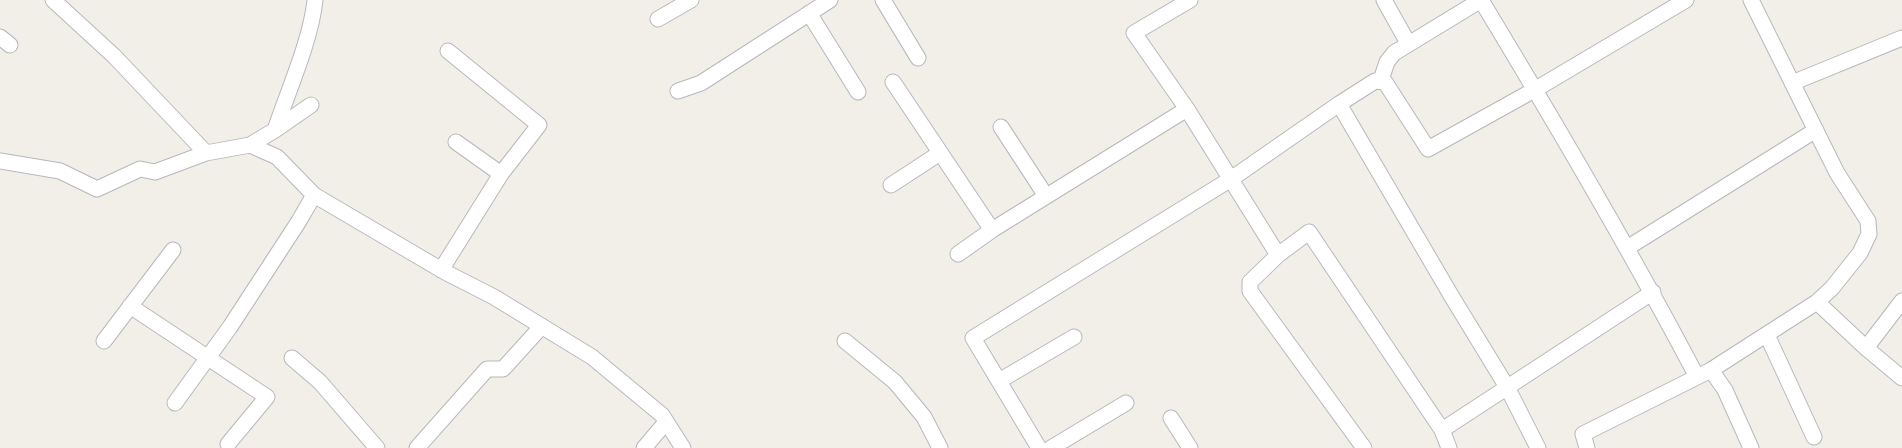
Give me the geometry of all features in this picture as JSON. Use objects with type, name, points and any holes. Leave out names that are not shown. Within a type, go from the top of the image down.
[{"type":"street","points":[[52,0],[114,56],[206,153]]},
{"type":"street","points":[[275,130],[305,43],[313,14],[315,0]]},
{"type":"street","points":[[658,20],[691,0]]},
{"type":"street","points":[[678,91],[701,83],[830,0]]},
{"type":"street","points":[[883,0],[918,58]]},
{"type":"street","points":[[1190,0],[1134,33],[1187,109],[1278,255]]},
{"type":"street","points":[[1384,0],[1408,43]]},
{"type":"street","points":[[1380,80],[1390,58],[1408,43],[1481,0],[1536,89],[1652,292],[1697,377]]},
{"type":"street","points":[[1039,448],[973,338],[1231,179],[1375,80],[1385,82],[1428,149],[1536,89],[1686,0]]},
{"type":"street","points":[[1587,448],[1583,434],[1711,370],[1817,302],[1832,288],[1860,253],[1869,234],[1868,220],[1837,173],[1751,0]]},
{"type":"street","points":[[810,13],[858,92]]},
{"type":"street","points":[[1792,82],[1902,38]]},
{"type":"street","points":[[441,270],[501,174],[539,125],[448,51]]},
{"type":"street","points":[[893,82],[992,230]]},
{"type":"street","points":[[1340,104],[1452,297],[1507,387],[1538,448]]},
{"type":"street","points":[[0,161],[60,170],[97,189],[140,169],[155,172],[206,153],[250,145],[311,105]]},
{"type":"street","points":[[958,254],[992,230],[1187,109]]},
{"type":"street","points":[[1001,128],[1046,196]]},
{"type":"street","points":[[1627,248],[1816,130]]},
{"type":"street","points":[[456,142],[501,174]]},
{"type":"street","points":[[250,145],[277,157],[314,195],[441,270],[494,296],[592,357],[662,415],[683,448]]},
{"type":"street","points":[[891,185],[940,153]]},
{"type":"street","points":[[175,403],[300,222],[314,195]]},
{"type":"street","points":[[1364,448],[1250,291],[1250,282],[1278,255],[1309,232],[1442,430],[1449,448]]},
{"type":"street","points":[[104,341],[173,250]]},
{"type":"street","points":[[1442,430],[1652,292]]},
{"type":"street","points":[[1866,348],[1902,301]]},
{"type":"street","points":[[1817,302],[1866,348],[1902,378]]},
{"type":"street","points":[[130,306],[267,397],[228,444]]},
{"type":"street","points":[[417,448],[487,369],[504,368],[542,326]]},
{"type":"street","points":[[1767,334],[1814,437]]},
{"type":"street","points":[[999,381],[1074,337]]},
{"type":"street","points":[[845,341],[895,382],[924,417],[940,448]]},
{"type":"street","points":[[292,358],[320,382],[377,448]]},
{"type":"street","points":[[1711,370],[1725,390],[1751,448]]},
{"type":"street","points":[[1051,448],[1126,403]]},
{"type":"street","points":[[1171,418],[1190,448]]},
{"type":"street","points":[[644,448],[666,422]]}]
